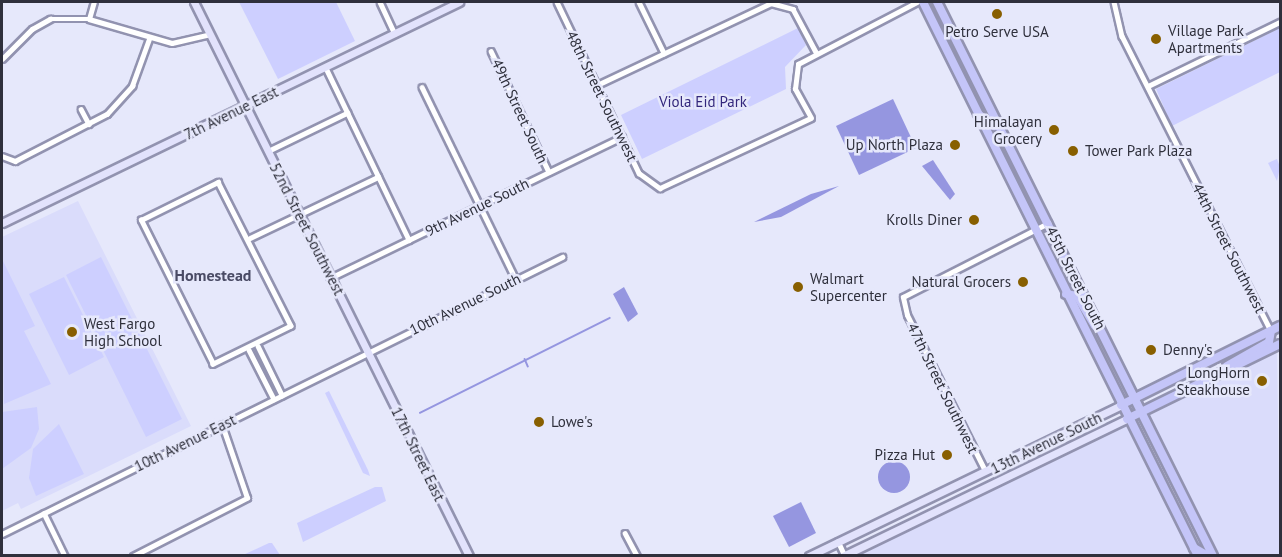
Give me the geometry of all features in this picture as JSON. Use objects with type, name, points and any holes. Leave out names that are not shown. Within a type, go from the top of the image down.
[{"type":"main road","name":"45th Street South","points":[[923,2],[1127,419],[1196,552]]},
{"type":"main road","name":"45th Street South","points":[[937,2],[1213,555]]},
{"type":"main road","points":[[948,53],[976,102],[990,108]]},
{"type":"main road","points":[[978,114],[988,117],[1021,169]]},
{"type":"main road","points":[[1047,257],[1070,288],[1081,287]]},
{"type":"main road","points":[[1066,294],[1081,301],[1111,349]]},
{"type":"main road","name":"13th Avenue South","points":[[1121,405],[1281,326]]},
{"type":"main road","points":[[1212,377],[1269,342],[1271,331]]},
{"type":"main road","points":[[1280,346],[1281,336]]},
{"type":"main road","name":"13th Avenue South","points":[[1127,419],[1280,346]]},
{"type":"main road","points":[[1158,478],[1195,539],[1206,541]]},
{"type":"main road","points":[[1196,552],[1208,555]]},
{"type":"street","points":[[89,19],[94,2]]},
{"type":"street","points":[[194,2],[246,105]]},
{"type":"street","points":[[380,2],[395,34]]},
{"type":"street","name":"7th Avenue East","points":[[2,223],[246,105],[326,69],[459,2]]},
{"type":"street","name":"48th Street Southwest","points":[[557,2],[639,173],[653,186],[667,187],[811,118],[793,80],[798,64],[816,52]]},
{"type":"street","points":[[639,2],[664,53]]},
{"type":"street","points":[[597,85],[778,2],[793,9],[816,52],[917,2]]},
{"type":"street","name":"44th Street Southwest","points":[[1114,2],[1122,36],[1271,331]]},
{"type":"street","points":[[2,59],[32,29],[50,19],[89,19],[149,39],[187,43],[210,34]]},
{"type":"street","points":[[1148,86],[1281,22]]},
{"type":"street","points":[[2,156],[15,161],[89,124],[122,101],[149,39]]},
{"type":"street","name":"49th Street South","points":[[491,51],[549,172]]},
{"type":"street","points":[[326,69],[409,240]]},
{"type":"street","points":[[422,87],[516,280]]},
{"type":"street","name":"52nd Street Southwest","points":[[246,105],[368,352]]},
{"type":"street","points":[[81,109],[89,124]]},
{"type":"street","points":[[268,151],[347,113]]},
{"type":"street","name":"9th Avenue South","points":[[332,277],[622,137]]},
{"type":"street","points":[[250,238],[378,177]]},
{"type":"street","points":[[218,182],[250,238],[291,326],[258,346],[213,364],[141,219],[218,182]]},
{"type":"street","points":[[1034,230],[1048,223]]},
{"type":"street","name":"47th Street Southwest","points":[[985,473],[903,303],[906,292],[1034,230]]},
{"type":"street","name":"10th Avenue South","points":[[368,352],[562,257]]},
{"type":"street","points":[[258,346],[282,395]]},
{"type":"street","points":[[249,350],[274,399]]},
{"type":"street","name":"10th Avenue East","points":[[2,534],[368,352]]},
{"type":"street","name":"17th Street East","points":[[368,352],[468,555]]},
{"type":"street","name":"13th Avenue South","points":[[809,555],[985,473],[1121,405]]},
{"type":"street","name":"13th Avenue South","points":[[844,555],[1127,419]]},
{"type":"street","points":[[133,555],[247,498],[222,425]]},
{"type":"street","points":[[929,514],[981,483],[985,473]]},
{"type":"street","points":[[44,513],[65,555]]},
{"type":"street","points":[[625,533],[637,555]]},
{"type":"street","points":[[838,541],[844,555]]},
{"type":"shaded area","points":[[893,99],[916,148],[859,175],[836,126]]},
{"type":"shaded area","points":[[933,160],[955,194],[950,200],[922,166]]},
{"type":"shaded area","points":[[839,186],[781,217],[754,222],[811,194]]},
{"type":"shaded area","name":"West Fargo High School","points":[[78,201],[191,426],[21,509],[18,503],[2,511],[2,237]]},
{"type":"shaded area","points":[[624,287],[638,314],[628,322],[613,294]]},
{"type":"shaded area","points":[[1277,349],[1280,555],[1217,555],[1145,411]]},
{"type":"shaded area","points":[[1125,422],[1194,555],[851,556]]},
{"type":"shaded area","points":[[894,461],[906,465],[910,477],[906,489],[894,493],[882,489],[878,477],[882,465]]},
{"type":"shaded area","points":[[801,502],[816,533],[789,547],[773,516]]},
{"type":"green space","points":[[239,2],[336,2],[355,41],[278,79]]},
{"type":"green space","name":"Viola Eid Park","points":[[798,28],[806,45],[785,67],[786,89],[642,159],[621,115]]},
{"type":"green space","points":[[1280,28],[1280,72],[1172,126],[1156,89]]},
{"type":"green space","points":[[1277,159],[1280,167],[1277,181],[1268,163]]},
{"type":"green space","points":[[101,257],[182,419],[146,437],[66,275]]},
{"type":"green space","points":[[2,259],[35,326],[24,331],[51,384],[4,404]]},
{"type":"green space","points":[[64,277],[104,357],[69,375],[29,294]]},
{"type":"green space","points":[[329,391],[370,476],[363,473],[325,393]]},
{"type":"green space","points":[[37,407],[39,429],[31,448],[2,469],[2,412]]},
{"type":"green space","points":[[59,424],[84,474],[36,496],[29,478],[33,449]]},
{"type":"green space","points":[[375,487],[382,487],[386,501],[303,542],[297,523]]},
{"type":"green space","points":[[269,543],[272,543],[280,555],[243,555]]},
{"type":"waterway","points":[[420,413],[610,318]]},
{"type":"waterway","points":[[525,359],[528,366]]},
{"type":"place","name":"Petro Serve USA","points":[[997,14]]},
{"type":"place","name":"Village Park Apartments","points":[[1156,39]]},
{"type":"place","name":"Himalayan Grocery","points":[[1054,130]]},
{"type":"place","name":"Up North Plaza","points":[[955,145]]},
{"type":"place","name":"Tower Park Plaza","points":[[1073,151]]},
{"type":"place","name":"Krolls Diner","points":[[974,220]]},
{"type":"place","name":"Natural Grocers","points":[[1023,282]]},
{"type":"place","name":"Walmart Supercenter","points":[[798,287]]},
{"type":"place","name":"West Fargo High School","points":[[72,332]]},
{"type":"place","name":"Denny's","points":[[1151,350]]},
{"type":"place","name":"LongHorn Steakhouse","points":[[1262,381]]},
{"type":"place","name":"Lowe's","points":[[539,422]]},
{"type":"place","name":"Pizza Hut","points":[[947,455]]},
{"type":"district","name":"Homestead","points":[[213,275]]}]
